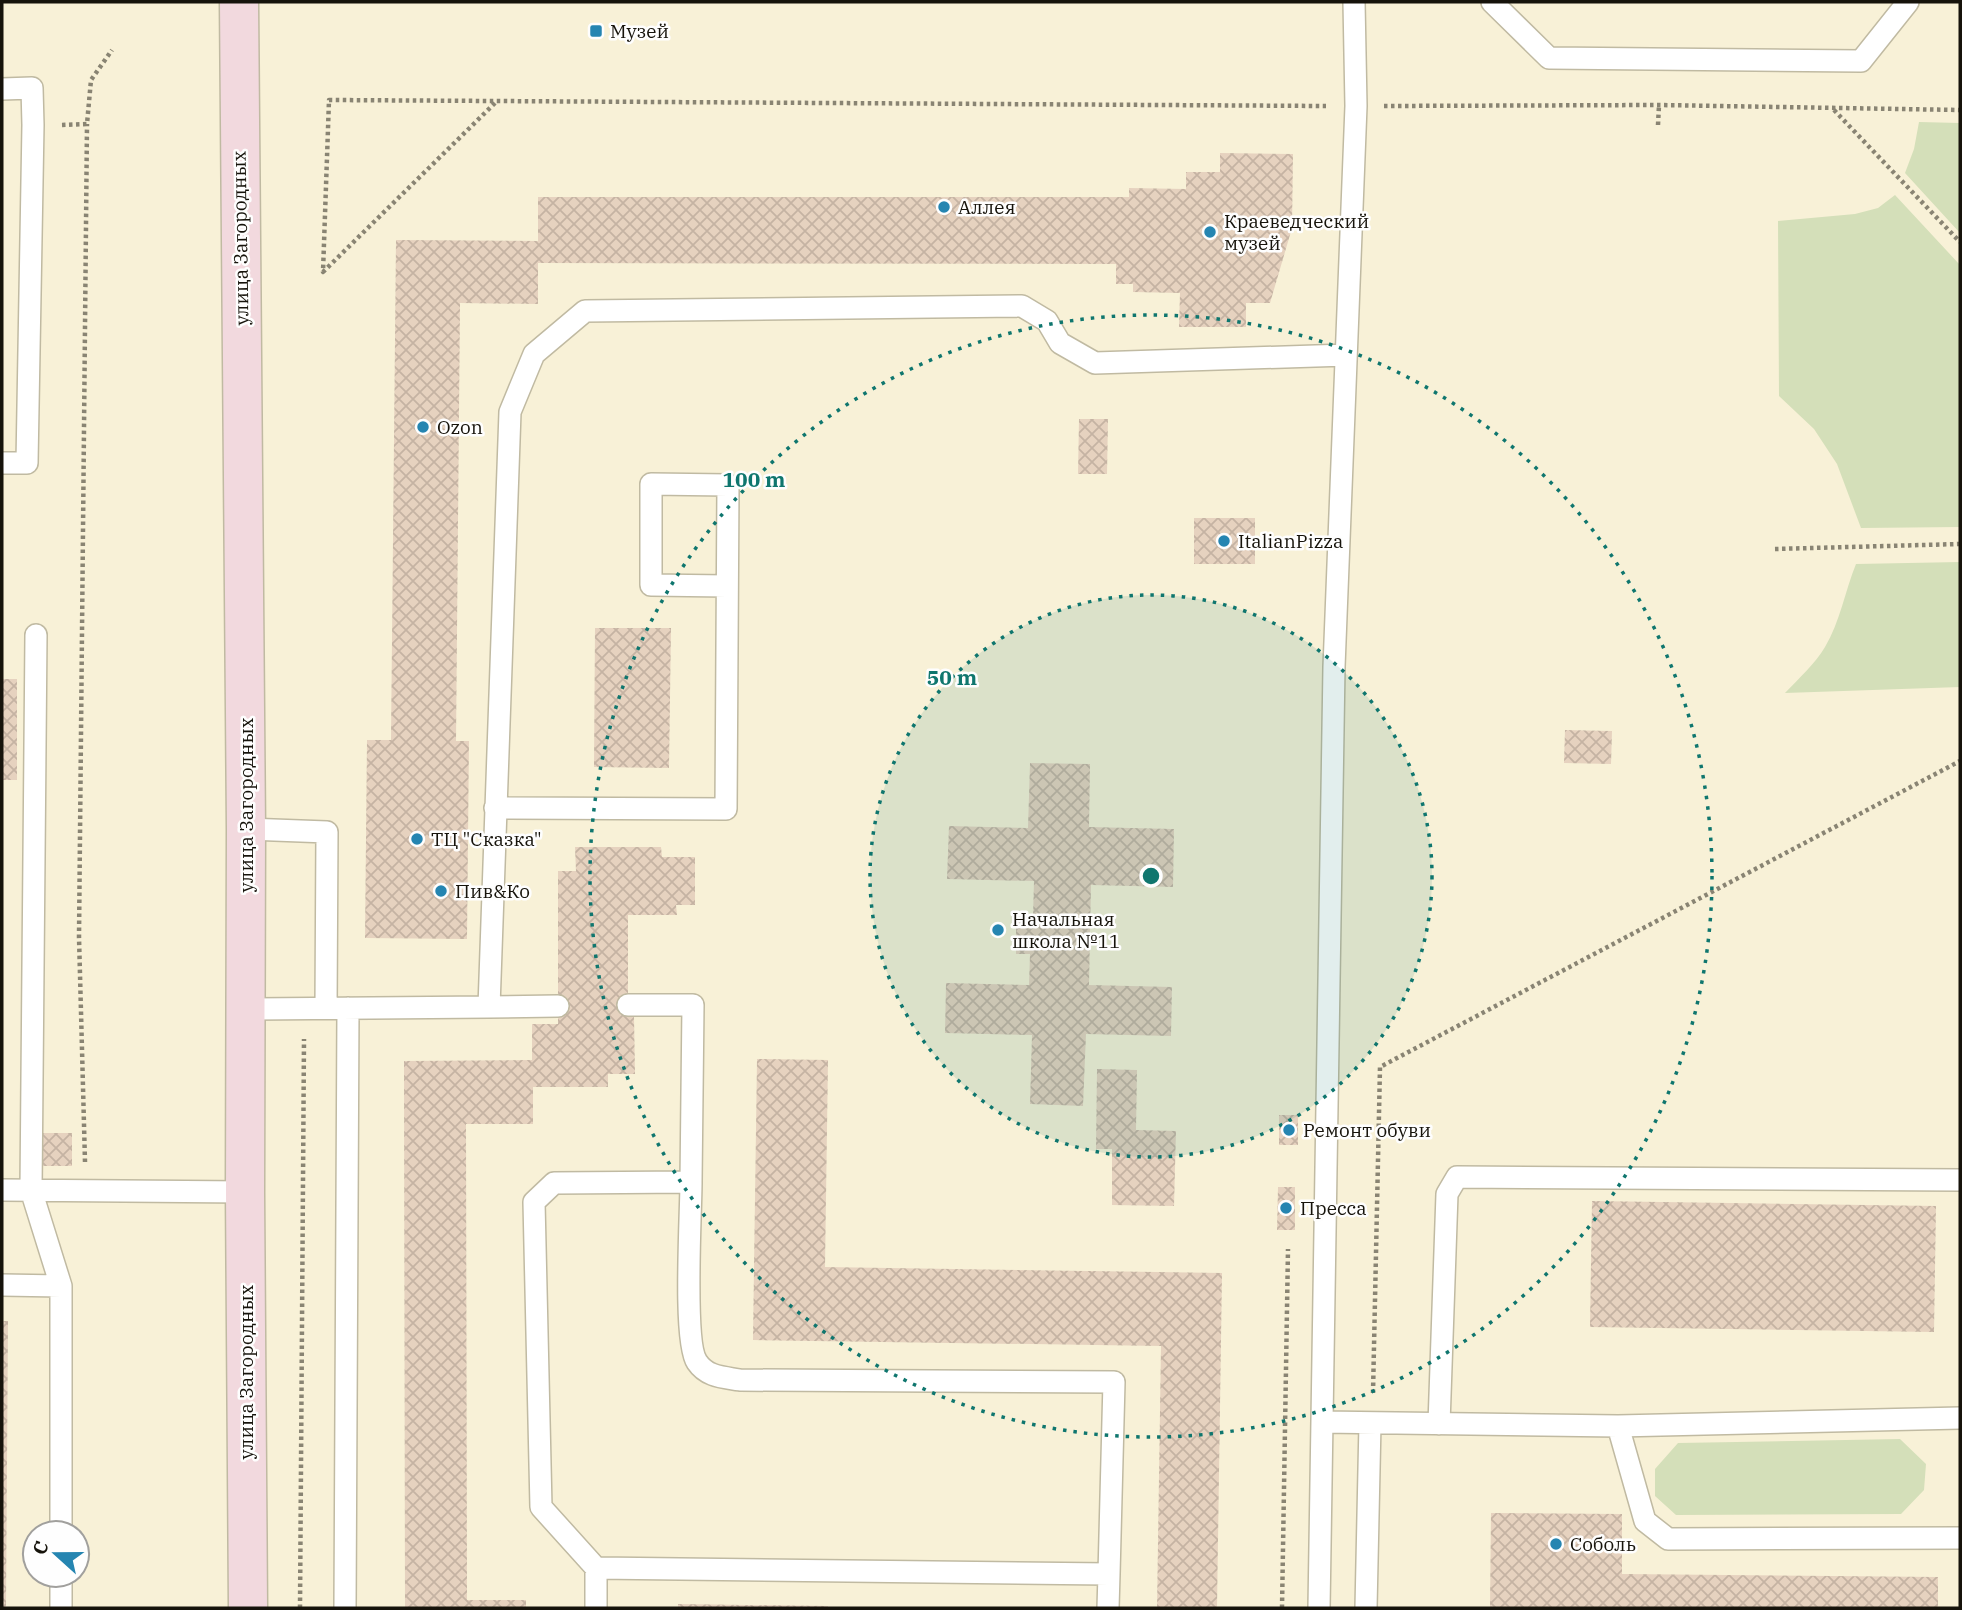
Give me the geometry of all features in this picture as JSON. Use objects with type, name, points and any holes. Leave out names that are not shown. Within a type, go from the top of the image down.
[{"type":"main road","name":"улица Загородных","points":[[239,2],[246,829],[248,1608]]},
{"type":"lane","points":[[1318,1608],[1334,681],[1356,106],[1354,2]]},
{"type":"lane","points":[[1492,2],[1549,58],[1861,61],[1908,2]]},
{"type":"lane","points":[[2,89],[32,88],[33,125],[27,463],[2,463]]},
{"type":"lane","points":[[489,1007],[510,412],[534,354],[585,311],[1022,306],[1047,321],[1060,343],[1095,363],[1346,355]]},
{"type":"lane","points":[[495,808],[726,809],[728,485],[651,484],[650,585],[727,586]]},
{"type":"lane","points":[[36,635],[31,1190],[61,1286],[61,1519]]},
{"type":"lane","points":[[246,829],[327,832],[326,1008]]},
{"type":"lane","points":[[628,1005],[693,1005],[689,1336],[695,1361],[710,1375],[740,1380],[1114,1382],[1108,1608]]},
{"type":"lane","points":[[247,1009],[558,1006]]},
{"type":"lane","points":[[345,1608],[348,1008]]},
{"type":"lane","points":[[1439,1424],[1447,1194],[1457,1177],[1960,1180]]},
{"type":"lane","points":[[596,1608],[596,1568],[541,1507],[534,1202],[554,1183],[691,1182]]},
{"type":"lane","points":[[2,1190],[245,1192]]},
{"type":"lane","points":[[2,1285],[61,1286]]},
{"type":"lane","points":[[1322,1422],[1618,1426],[1960,1418]]},
{"type":"lane","points":[[1366,1608],[1370,1423]]},
{"type":"lane","points":[[1618,1426],[1645,1521],[1668,1539],[1960,1538]]},
{"type":"lane","points":[[596,1568],[1109,1574]]},
{"type":"lane","points":[[61,1589],[61,1608]]},
{"type":"path","points":[[86,1191],[79,924],[87,124],[91,80],[111,50]]},
{"type":"path","points":[[495,103],[323,272],[329,100],[495,103],[1659,105],[1960,110]]},
{"type":"path","points":[[1658,124],[1659,105]]},
{"type":"path","points":[[1833,109],[1960,242]]},
{"type":"path","points":[[33,125],[87,124]]},
{"type":"path","points":[[1775,549],[1960,544]]},
{"type":"path","points":[[1370,1423],[1374,1380],[1380,1066],[1960,761]]},
{"type":"path","points":[[300,1608],[304,1008]]},
{"type":"path","points":[[1282,1608],[1288,1249]]},
{"type":"green space","points":[[1919,122],[1960,123],[1960,233],[1905,173],[1914,149]]},
{"type":"green space","points":[[1895,195],[1960,265],[1960,527],[1861,528],[1837,464],[1814,429],[1779,396],[1778,221],[1855,214],[1878,208]]},
{"type":"green space","points":[[1960,562],[1960,687],[1785,693],[1825,647],[1835,627],[1856,564]]},
{"type":"green space","points":[[1900,1439],[1926,1464],[1924,1490],[1901,1514],[1676,1515],[1655,1496],[1655,1469],[1678,1443]]},
{"type":"building","points":[[1220,153],[1293,154],[1292,228],[1270,303],[1246,303],[1246,327],[1179,327],[1180,293],[1133,292],[1133,284],[1116,284],[1116,264],[538,263],[538,304],[460,303],[456,741],[469,741],[467,939],[365,938],[367,740],[391,740],[396,240],[538,241],[538,197],[1129,197],[1129,188],[1186,189],[1186,172],[1220,172]]},
{"type":"building","points":[[1079,419],[1108,419],[1107,474],[1078,474]]},
{"type":"building","name":"ItalianPizza","points":[[1194,518],[1255,518],[1255,564],[1194,564]]},
{"type":"building","points":[[595,628],[671,628],[669,768],[594,767]]},
{"type":"building","points":[[2,679],[17,679],[17,780],[2,780]]},
{"type":"building","points":[[1565,730],[1612,731],[1611,764],[1564,763]]},
{"type":"building","points":[[1030,763],[1090,764],[1089,827],[1174,829],[1173,887],[1091,885],[1089,985],[1172,987],[1171,1036],[1086,1034],[1083,1106],[1030,1104],[1032,1035],[945,1033],[946,983],[1029,985],[1030,954],[1016,954],[1016,917],[1033,917],[1034,881],[947,879],[949,826],[1028,828]]},
{"type":"building","points":[[575,847],[661,847],[662,857],[695,857],[695,905],[676,905],[677,915],[628,915],[628,1017],[634,1017],[635,1074],[608,1074],[608,1087],[533,1087],[533,1124],[466,1124],[467,1600],[526,1600],[526,1608],[405,1608],[404,1061],[532,1060],[532,1024],[558,1024],[558,871],[576,871]]},
{"type":"building","points":[[757,1059],[828,1060],[825,1267],[1222,1273],[1217,1608],[1157,1608],[1161,1346],[753,1340]]},
{"type":"building","points":[[1097,1069],[1137,1070],[1136,1130],[1176,1131],[1174,1206],[1112,1205],[1112,1149],[1096,1149]]},
{"type":"building","name":"Ремонт обуви","points":[[1279,1115],[1298,1115],[1298,1145],[1279,1145]]},
{"type":"building","points":[[41,1133],[72,1133],[72,1166],[41,1166]]},
{"type":"building","name":"Пресса","points":[[1278,1187],[1295,1187],[1295,1230],[1277,1230]]},
{"type":"building","points":[[1592,1201],[1936,1206],[1934,1332],[1590,1327]]},
{"type":"building","points":[[2,1321],[8,1321],[6,1608],[2,1608]]},
{"type":"building","points":[[1491,1513],[1622,1514],[1622,1574],[1938,1577],[1938,1608],[1490,1608]]},
{"type":"building","points":[[678,1604],[828,1606],[828,1608],[678,1608]]},
{"type":"place","name":"Музей","points":[[596,31]]},
{"type":"place","name":"Аллея","points":[[944,207]]},
{"type":"place","name":"Краеведческий музей","points":[[1210,232]]},
{"type":"place","name":"Ozon","points":[[423,427]]},
{"type":"place","name":"ItalianPizza","points":[[1224,541]]},
{"type":"place","name":"ТЦ \"Сказка\"","points":[[417,839]]},
{"type":"place","name":"Пив&Ко","points":[[441,891]]},
{"type":"place","name":"Начальная школа №11","points":[[998,930]]},
{"type":"place","name":"Ремонт обуви","points":[[1289,1130]]},
{"type":"place","name":"Пресса","points":[[1286,1208]]},
{"type":"place","name":"Соболь","points":[[1556,1544]]}]
